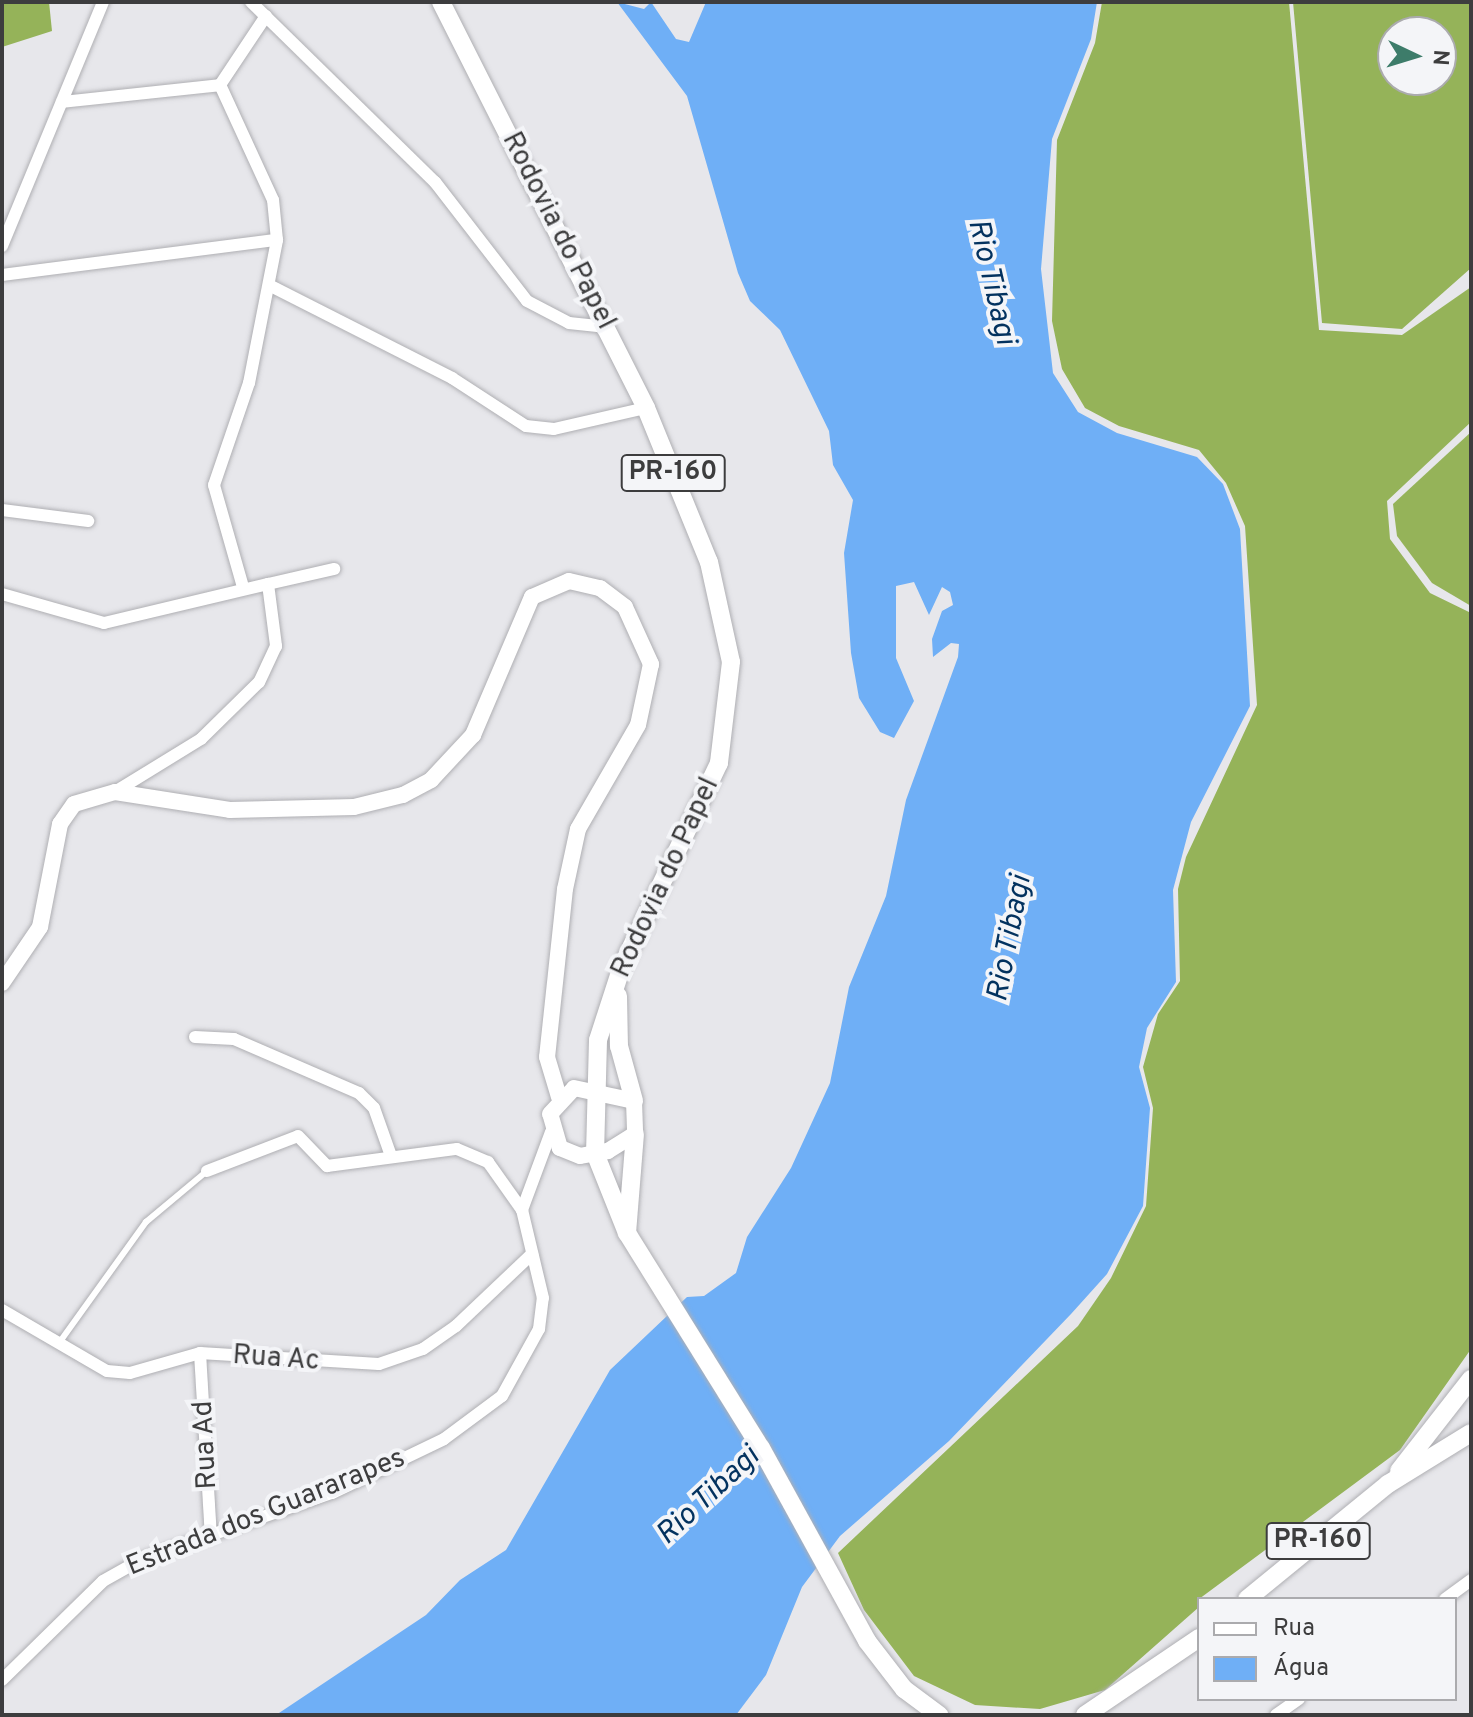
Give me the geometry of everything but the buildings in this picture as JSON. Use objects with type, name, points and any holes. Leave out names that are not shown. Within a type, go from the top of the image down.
[{"type":"main road","name":"Rodovia do Papel","points":[[441,2],[646,408],[709,562],[731,662],[731,707],[719,763],[622,966],[592,1087],[595,1153],[627,1233],[664,1288],[867,1641],[904,1689],[939,1715]]},
{"type":"main road","points":[[2,983],[40,927],[60,824],[74,804],[115,792],[230,810],[354,807],[403,795],[431,780],[473,735],[532,597],[569,581],[600,588],[625,607],[644,638],[649,697],[578,829],[547,1057],[559,1097],[551,1132],[566,1152],[595,1153],[635,1134]]},
{"type":"main road","points":[[622,966],[618,1033],[634,1101],[635,1134],[627,1233]]},
{"type":"main road","points":[[559,1097],[592,1087],[634,1101]]},
{"type":"main road","name":"PR-160","points":[[1388,1484],[1471,1379]]},
{"type":"main road","name":"PR-160","points":[[1249,1597],[1388,1484],[1471,1433]]},
{"type":"main road","points":[[1085,1715],[1197,1639]]},
{"type":"street","points":[[2,246],[103,2]]},
{"type":"street","points":[[251,2],[444,191],[527,301],[569,323],[607,327]]},
{"type":"street","points":[[220,85],[266,16]]},
{"type":"street","points":[[62,102],[220,85]]},
{"type":"street","points":[[220,85],[273,200],[277,240],[271,286],[249,383],[214,485],[243,587]]},
{"type":"street","points":[[2,275],[277,240]]},
{"type":"street","points":[[271,286],[452,378],[526,426],[554,429],[646,408]]},
{"type":"street","points":[[2,510],[88,521]]},
{"type":"street","points":[[2,594],[104,623],[243,587],[334,569]]},
{"type":"street","points":[[115,792],[201,739],[259,682],[276,646],[268,584]]},
{"type":"street","points":[[195,1037],[234,1039],[359,1093],[374,1108],[391,1156]]},
{"type":"street","points":[[522,1210],[551,1132]]},
{"type":"street","points":[[207,1171],[298,1136],[327,1166],[391,1156],[474,1151],[522,1210]]},
{"type":"street","points":[[538,1167],[566,1152]]},
{"type":"street","name":"Estrada dos Guararapes","points":[[2,1680],[103,1581],[332,1493],[482,1415],[502,1396],[539,1329],[543,1298],[522,1210]]},
{"type":"street","name":"Rua Ac","points":[[2,1310],[56,1346],[120,1372],[200,1353],[379,1364],[423,1349],[456,1326],[532,1254]]},
{"type":"street","name":"Rua Ad","points":[[200,1353],[211,1537]]},
{"type":"street","points":[[1448,1597],[1471,1580]]},
{"type":"street","points":[[1276,1715],[1296,1701]]},
{"type":"lane","points":[[56,1346],[146,1222],[207,1171]]},
{"type":"green space","points":[[2,2],[49,2],[52,31],[2,47]]},
{"type":"green space","points":[[1102,2],[1289,2],[1319,330],[1402,335],[1471,287],[1471,422],[1387,501],[1390,539],[1430,593],[1471,613],[1471,1349],[1400,1450],[1202,1597],[1197,1597],[1197,1609],[1105,1690],[1040,1709],[975,1705],[914,1676],[864,1610],[838,1553],[1078,1326],[1111,1278],[1146,1206],[1153,1108],[1143,1067],[1158,1014],[1180,981],[1178,889],[1186,857],[1257,705],[1245,526],[1226,483],[1199,450],[1119,426],[1085,408],[1062,369],[1052,321],[1057,140],[1095,43]]},
{"type":"green space","points":[[1293,2],[1471,2],[1471,268],[1402,329],[1322,323]]},
{"type":"green space","points":[[1471,432],[1471,606],[1432,583],[1397,536],[1393,504]]},
{"type":"water","name":"Rio Tibagi","points":[[617,2],[644,9],[651,2],[676,39],[689,42],[706,2],[1097,2],[1091,39],[1052,139],[1041,269],[1053,373],[1078,412],[1117,433],[1197,457],[1223,484],[1240,529],[1250,706],[1191,822],[1173,890],[1176,982],[1147,1028],[1139,1067],[1150,1108],[1143,1206],[1107,1274],[1071,1314],[949,1441],[840,1536],[802,1587],[766,1675],[736,1715],[276,1715],[426,1615],[460,1580],[506,1550],[610,1370],[687,1297],[704,1296],[736,1273],[747,1237],[791,1168],[830,1083],[849,987],[886,896],[906,800],[958,657],[959,644],[951,643],[933,657],[932,639],[942,611],[953,605],[950,592],[942,587],[929,615],[914,582],[896,586],[896,658],[914,701],[894,738],[880,732],[859,698],[851,653],[844,553],[853,500],[833,465],[829,431],[780,330],[750,301],[738,273],[687,96]]}]
